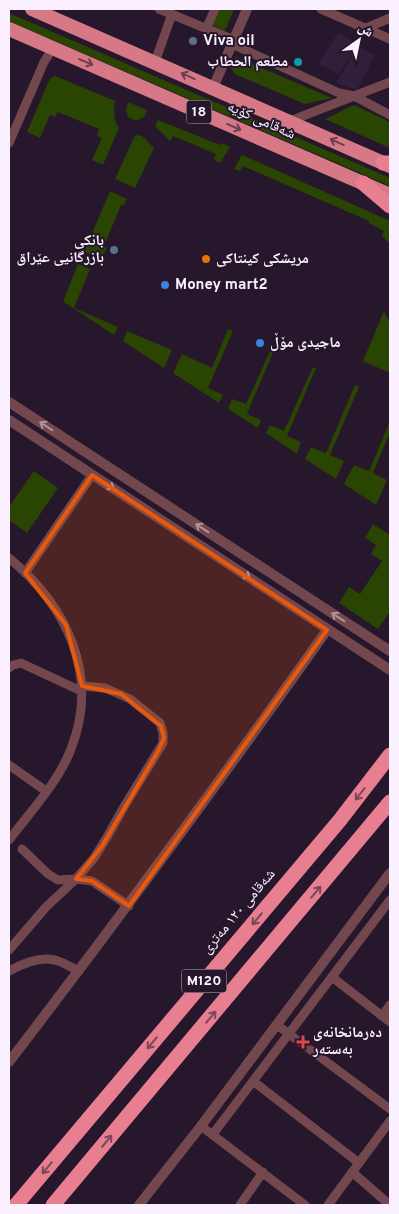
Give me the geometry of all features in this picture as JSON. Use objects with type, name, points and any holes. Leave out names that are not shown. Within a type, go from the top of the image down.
[{"type":"highway","name":"شەقامی کۆیە","points":[[32,9],[387,163]]},
{"type":"highway","name":"شەقامی کۆیە","points":[[9,28],[390,195]]},
{"type":"highway","points":[[363,183],[390,206]]},
{"type":"highway","name":"شەقامی ١٢٠ مەتری","points":[[16,1205],[340,820],[390,755]]},
{"type":"highway","name":"M120","points":[[53,1205],[390,802]]},
{"type":"street","points":[[158,9],[206,29],[339,93],[354,96],[390,115]]},
{"type":"street","points":[[206,29],[215,9]]},
{"type":"street","points":[[213,88],[247,9]]},
{"type":"street","points":[[321,9],[340,12],[364,29],[390,39]]},
{"type":"street","points":[[155,62],[172,14]]},
{"type":"street","points":[[364,29],[390,18]]},
{"type":"street","points":[[9,143],[44,62],[53,48]]},
{"type":"street","points":[[290,121],[390,82]]},
{"type":"street","points":[[9,402],[390,651]]},
{"type":"street","points":[[9,420],[390,670]]},
{"type":"street","points":[[57,452],[65,439]]},
{"type":"street","points":[[25,573],[92,474]]},
{"type":"street","points":[[9,558],[50,600],[66,625],[77,658],[82,689],[80,711],[71,750],[46,791],[9,840]]},
{"type":"street","points":[[9,1062],[129,906],[230,768],[327,630]]},
{"type":"street","points":[[9,668],[22,663],[82,689],[106,688],[130,699],[160,723],[164,738],[105,842],[76,879],[46,907],[9,950]]},
{"type":"street","points":[[9,765],[46,791]]},
{"type":"street","points":[[22,849],[48,874],[58,880],[76,879],[92,881],[129,906]]},
{"type":"street","points":[[143,1204],[390,873]]},
{"type":"street","points":[[213,1134],[390,900]]},
{"type":"street","points":[[9,971],[43,959],[56,960],[79,971]]},
{"type":"street","points":[[332,977],[390,1022]]},
{"type":"street","points":[[382,1016],[390,1006]]},
{"type":"street","points":[[276,1025],[390,1109]]},
{"type":"street","points":[[253,1081],[359,1163]]},
{"type":"street","points":[[328,1205],[390,1122]]},
{"type":"street","points":[[201,1126],[305,1205]]},
{"type":"street","points":[[240,1205],[263,1172]]},
{"type":"street","points":[[352,1172],[390,1205]]},
{"type":"highlighted area","points":[[92,475],[327,630],[129,906],[92,881],[76,879],[102,846],[164,738],[161,726],[121,694],[82,686],[66,625],[25,573]]},
{"type":"shaded area","points":[[338,33],[358,44],[339,74],[318,64]]},
{"type":"shaded area","points":[[358,46],[375,55],[357,90],[336,83]]},
{"type":"green space","points":[[217,9],[234,9],[225,31],[210,24]]},
{"type":"green space","points":[[9,13],[390,178],[390,186],[9,21]]},
{"type":"green space","points":[[236,57],[332,98],[305,104],[235,74],[231,69]]},
{"type":"green space","points":[[55,76],[115,101],[114,112],[119,128],[103,165],[92,160],[102,138],[97,136],[99,129],[58,112],[55,117],[50,115],[40,138],[27,132],[50,79]]},
{"type":"green space","points":[[128,102],[147,110],[144,117],[136,121],[128,117],[126,110]]},
{"type":"green space","points":[[354,105],[390,122],[390,148],[325,119]]},
{"type":"green space","points":[[158,120],[220,145],[222,143],[230,147],[220,163],[214,160],[216,154],[173,136],[170,141],[155,126]]},
{"type":"green space","points":[[135,135],[142,136],[154,148],[135,188],[115,179]]},
{"type":"green space","points":[[242,155],[390,221],[390,244],[382,236],[384,231],[369,223],[369,221],[243,166],[240,171],[234,169]]},
{"type":"green space","points":[[110,191],[127,199],[124,205],[121,205],[104,246],[107,248],[101,259],[84,252]]},
{"type":"green space","points":[[78,264],[90,269],[74,308],[118,327],[114,335],[64,302]]},
{"type":"green space","points":[[384,311],[390,323],[390,373],[363,361]]},
{"type":"green space","points":[[228,329],[233,331],[208,388],[223,395],[219,403],[173,373],[182,354],[212,368]]},
{"type":"green space","points":[[127,331],[172,350],[164,368],[123,341]]},
{"type":"green space","points":[[271,349],[274,350],[247,414],[261,420],[258,428],[228,409],[232,399],[246,404]]},
{"type":"green space","points":[[313,367],[316,368],[287,436],[301,442],[297,454],[266,433],[270,425],[284,431]]},
{"type":"green space","points":[[355,385],[359,387],[330,455],[344,461],[336,479],[305,459],[311,447],[326,453]]},
{"type":"green space","points":[[390,421],[390,432],[373,473],[387,480],[376,505],[344,484],[354,465],[369,471]]},
{"type":"green space","points":[[34,471],[58,488],[27,533],[9,520],[9,507]]},
{"type":"green space","points":[[373,524],[390,535],[390,611],[378,629],[339,603],[349,587],[360,594],[382,561],[371,554],[376,545],[365,538]]},
{"type":"place","name":"Viva oil","points":[[193,41]]},
{"type":"place","name":"مطعم الحطاب","points":[[298,62]]},
{"type":"place","name":"بانکی بازرگانیی عێراق","points":[[114,250]]},
{"type":"place","name":"مریشکی کینتاکی","points":[[206,259]]},
{"type":"place","name":"Money mart2","points":[[165,285]]},
{"type":"place","name":"ماجیدی مۆڵ","points":[[260,343]]},
{"type":"place","name":"دەرمانخانەی بەستەر","points":[[303,1042]]}]
